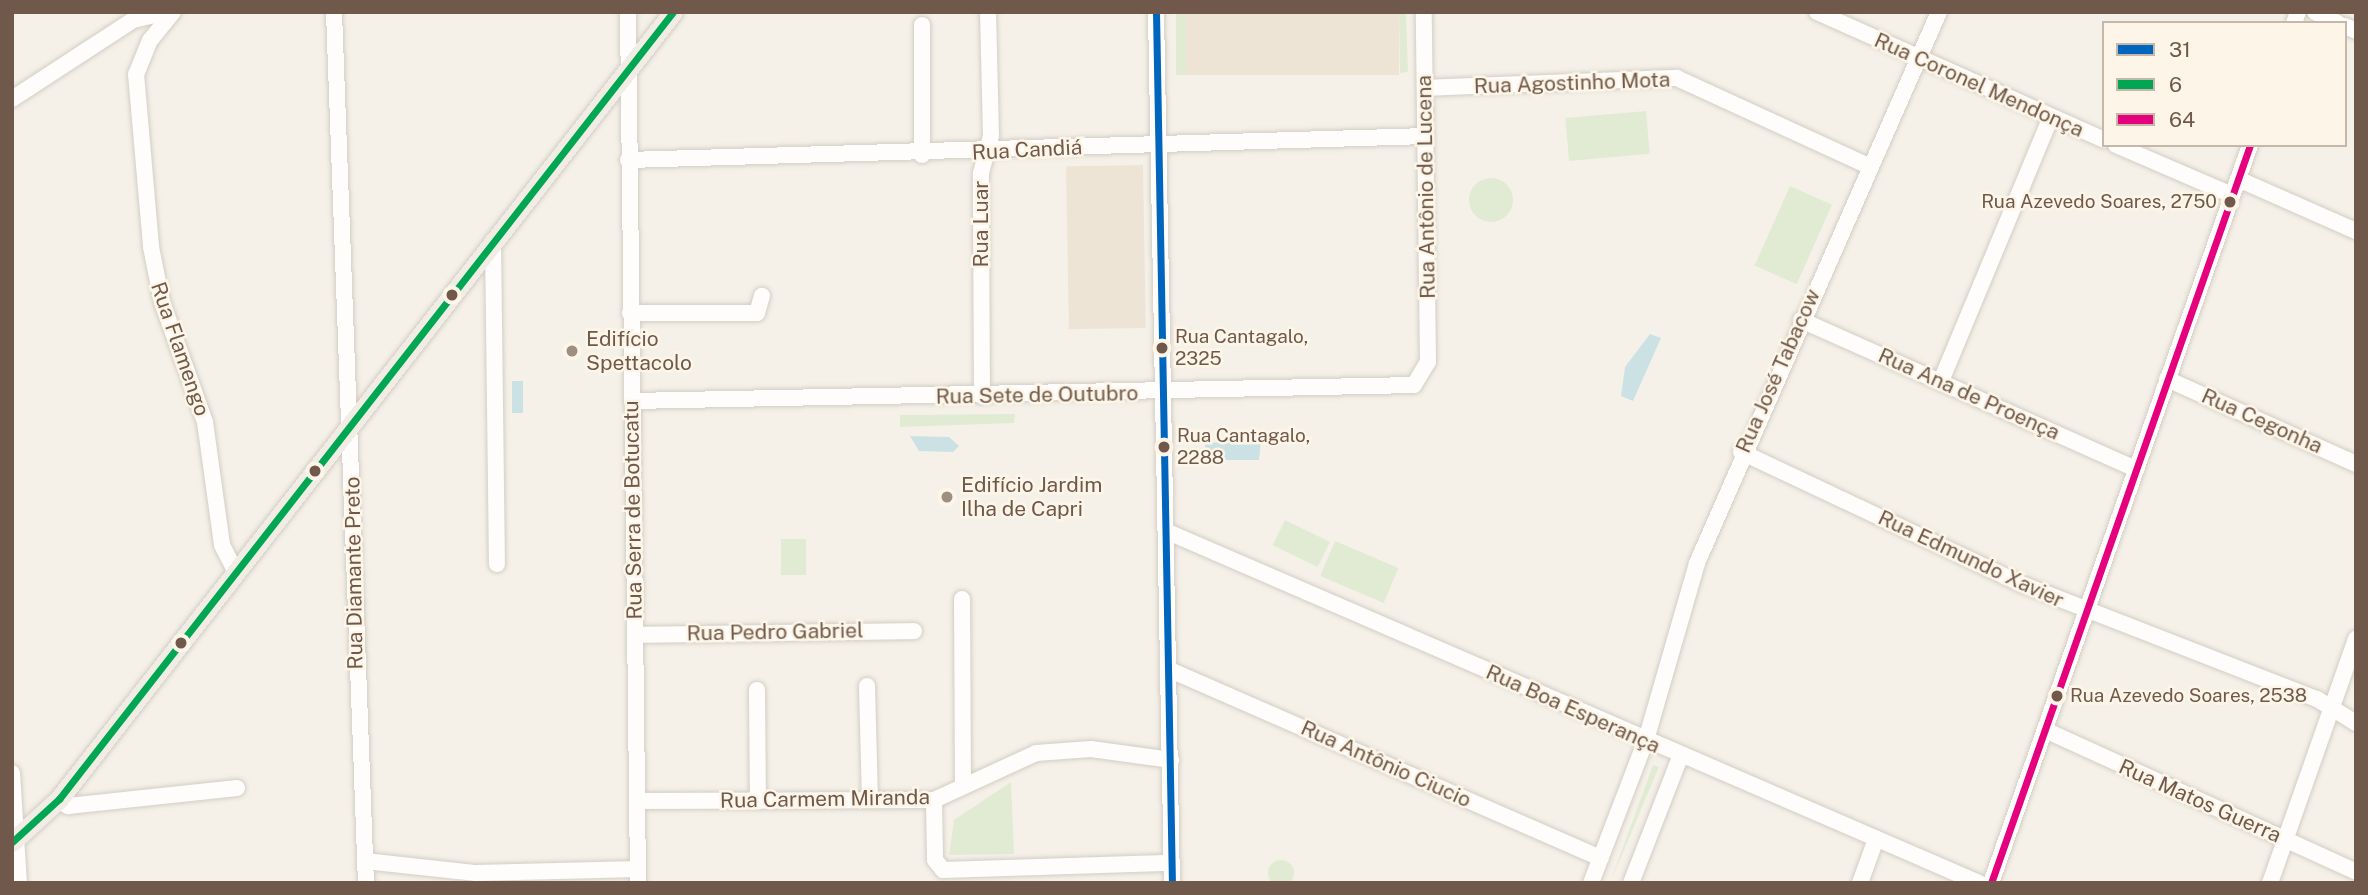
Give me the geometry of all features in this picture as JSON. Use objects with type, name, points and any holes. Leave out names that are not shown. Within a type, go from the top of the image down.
[{"type":"main road","points":[[15,840],[57,800],[234,569],[673,12]]},
{"type":"street","points":[[12,99],[133,20],[171,12]]},
{"type":"street","name":"Rua Flamengo","points":[[171,12],[150,40],[136,74],[151,247],[162,302],[205,422],[222,545],[234,569]]},
{"type":"street","name":"Rua Diamante Preto","points":[[334,12],[366,883]]},
{"type":"street","name":"Rua Serra de Botucatu","points":[[628,12],[638,876]]},
{"type":"street","name":"Rua Luar","points":[[982,396],[981,173],[987,152],[988,12]]},
{"type":"street","points":[[1156,12],[1166,393],[1172,883]]},
{"type":"street","name":"Rua Antônio de Lucena","points":[[1424,12],[1428,362]]},
{"type":"street","name":"Rua Coronel Mendonça","points":[[1816,12],[2102,139]]},
{"type":"street","name":"Rua José Tabacow","points":[[1591,883],[1646,740],[1673,635],[1741,452],[1939,12]]},
{"type":"street","points":[[2315,12],[2334,21]]},
{"type":"street","points":[[922,25],[922,155]]},
{"type":"street","name":"Rua Agostinho Mota","points":[[1425,88],[1677,78],[1868,166]]},
{"type":"street","points":[[1941,381],[2051,117]]},
{"type":"street","name":"Rua Candiá","points":[[628,160],[922,155],[1159,143],[1426,135]]},
{"type":"street","points":[[2121,147],[2232,195]]},
{"type":"street","points":[[1991,883],[2249,147]]},
{"type":"street","points":[[2238,179],[2356,231]]},
{"type":"street","points":[[493,241],[497,564]]},
{"type":"street","points":[[630,313],[757,313],[762,296]]},
{"type":"street","name":"Rua Ana de Proença","points":[[1801,320],[2136,469]]},
{"type":"street","name":"Rua Sete de Outubro","points":[[632,401],[1399,389],[1423,376],[1428,362]]},
{"type":"street","name":"Rua Cegonha","points":[[2167,379],[2356,464]]},
{"type":"street","name":"Rua Edmundo Xavier","points":[[1741,452],[2087,611],[2317,699],[2329,712],[2356,723]]},
{"type":"street","name":"Rua Boa Esperança","points":[[1168,532],[1646,740],[1680,758],[1979,883]]},
{"type":"street","points":[[962,599],[963,786]]},
{"type":"street","name":"Rua Pedro Gabriel","points":[[635,635],[914,631]]},
{"type":"street","points":[[2270,883],[2356,639]]},
{"type":"street","name":"Rua Antônio Ciucio","points":[[1170,670],[1601,858]]},
{"type":"street","points":[[867,686],[870,800]]},
{"type":"street","points":[[757,690],[758,801]]},
{"type":"street","name":"Rua Matos Guerra","points":[[2045,730],[2356,872]]},
{"type":"street","name":"Rua Carmem Miranda","points":[[638,801],[934,800],[1035,753],[1060,749],[1171,760]]},
{"type":"street","points":[[1630,883],[1680,758]]},
{"type":"street","points":[[12,773],[19,883]]},
{"type":"street","points":[[57,800],[68,806],[237,788]]},
{"type":"street","points":[[934,800],[935,860],[943,870],[1172,863]]},
{"type":"street","points":[[1860,883],[1876,839]]},
{"type":"street","points":[[365,861],[476,873],[638,876]]},
{"type":"shaded area","points":[[1186,12],[1399,12],[1399,75],[1186,75]]},
{"type":"shaded area","points":[[1143,165],[1146,328],[1069,329],[1066,166]]},
{"type":"shaded area","points":[[1650,334],[1661,338],[1633,401],[1621,396],[1625,367]]},
{"type":"shaded area","points":[[512,381],[523,381],[523,413],[512,413]]},
{"type":"shaded area","points":[[910,436],[949,437],[959,446],[953,452],[919,451]]},
{"type":"shaded area","points":[[1261,440],[1259,460],[1205,460],[1205,443]]},
{"type":"green space","points":[[1176,12],[1186,12],[1186,75],[1176,75]]},
{"type":"green space","points":[[1399,12],[1406,12],[1408,72],[1400,73]]},
{"type":"green space","points":[[1646,111],[1650,154],[1569,161],[1565,118]]},
{"type":"green space","points":[[1491,178],[1507,184],[1513,200],[1507,216],[1491,222],[1475,216],[1469,200],[1475,184]]},
{"type":"green space","points":[[1790,186],[1832,205],[1797,284],[1755,265]]},
{"type":"green space","points":[[1015,414],[1014,423],[900,427],[900,415]]},
{"type":"green space","points":[[1285,520],[1330,542],[1318,567],[1273,545]]},
{"type":"green space","points":[[781,539],[806,539],[806,575],[781,575]]},
{"type":"green space","points":[[1335,541],[1399,568],[1384,603],[1320,576]]},
{"type":"green space","points":[[1653,765],[1659,767],[1610,883]]},
{"type":"green space","points":[[1011,782],[1014,854],[949,855],[954,820]]},
{"type":"green space","points":[[1281,860],[1290,864],[1294,873],[1290,882],[1281,886],[1272,882],[1268,873],[1272,864]]},
{"type":"transit line","name":"6","points":[[12,842],[59,799],[673,12]]},
{"type":"transit line","name":"31","points":[[1156,12],[1172,883]]},
{"type":"transit line","name":"64","points":[[1991,883],[2249,147]]},
{"type":"place","name":"Rua Azevedo Soares, 2750","points":[[2230,202]]},
{"type":"place","name":"Rua Cantagalo, 2325","points":[[1162,348]]},
{"type":"place","name":"Edifício Spettacolo","points":[[572,351]]},
{"type":"place","name":"Rua Cantagalo, 2288","points":[[1164,447]]},
{"type":"place","name":"Edifício Jardim Ilha de Capri","points":[[947,497]]},
{"type":"place","name":"Rua Azevedo Soares, 2538","points":[[2057,696]]}]
